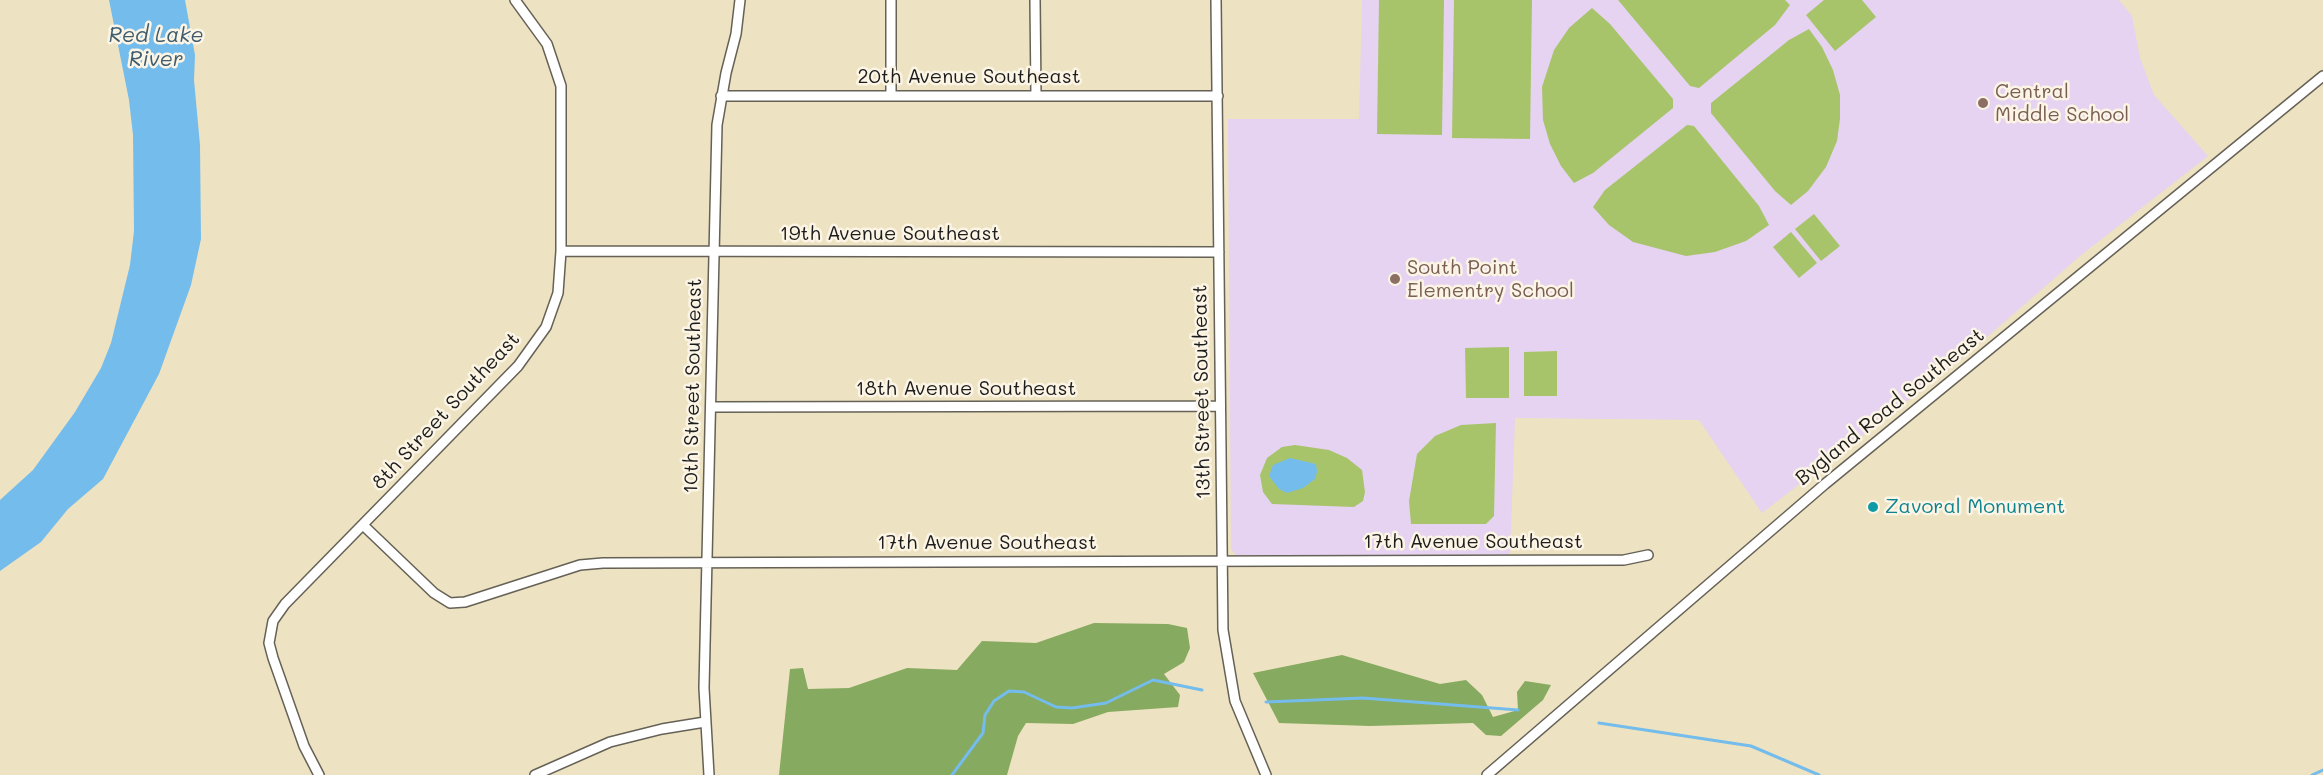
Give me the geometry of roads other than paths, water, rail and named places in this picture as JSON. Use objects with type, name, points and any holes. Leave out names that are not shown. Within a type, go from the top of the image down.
[{"type":"street","name":"8th Street Southeast","points":[[319,775],[304,746],[273,658],[270,631],[279,611],[493,393],[534,347],[546,327],[558,293],[561,251],[561,86],[547,44],[515,0]]},
{"type":"street","name":"10th Street Southeast","points":[[709,775],[705,722],[717,125],[721,96],[736,34],[740,0]]},
{"type":"street","points":[[891,0],[891,94]]},
{"type":"street","points":[[1035,0],[1036,95]]},
{"type":"street","name":"13th Street Southeast","points":[[1216,0],[1223,630],[1228,673],[1239,714],[1266,775]]},
{"type":"street","name":"Bygland Road Southeast","points":[[1487,775],[1825,484],[2323,76]]},
{"type":"street","name":"20th Avenue Southeast","points":[[721,96],[891,94],[1218,96]]},
{"type":"street","name":"19th Avenue Southeast","points":[[561,251],[1219,252]]},
{"type":"street","name":"18th Avenue Southeast","points":[[711,407],[1220,406]]},
{"type":"street","name":"17th Avenue Southeast","points":[[363,525],[434,593],[450,603],[465,602],[580,565],[707,562],[1612,560],[1648,555]]},
{"type":"street","points":[[535,775],[610,742],[662,729],[705,722]]},
{"type":"water","name":"Red Lake River","points":[[109,0],[185,0],[195,55],[194,80],[200,145],[201,239],[191,285],[159,374],[103,479],[68,509],[41,542],[0,571],[0,500],[33,470],[75,412],[101,368],[111,343],[130,265],[134,231],[133,135],[129,100]]},
{"type":"water","points":[[1290,458],[1316,464],[1317,472],[1315,479],[1303,488],[1287,493],[1279,489],[1269,476],[1273,465]]},
{"type":"waterway","points":[[952,775],[983,733],[985,715],[994,701],[1009,691],[1024,692],[1056,707],[1072,708],[1106,703],[1153,680],[1202,690]]},
{"type":"waterway","points":[[1266,702],[1363,698],[1518,710]]},
{"type":"waterway","points":[[1599,723],[1751,746],[1819,775]]},
{"type":"waterway","points":[[2312,775],[2323,770]]},
{"type":"place","name":"Central Middle School","points":[[1983,103]]},
{"type":"place","name":"South Point Elementry School","points":[[1395,279]]},
{"type":"place","name":"Zavoral Monument","points":[[1873,507]]}]
